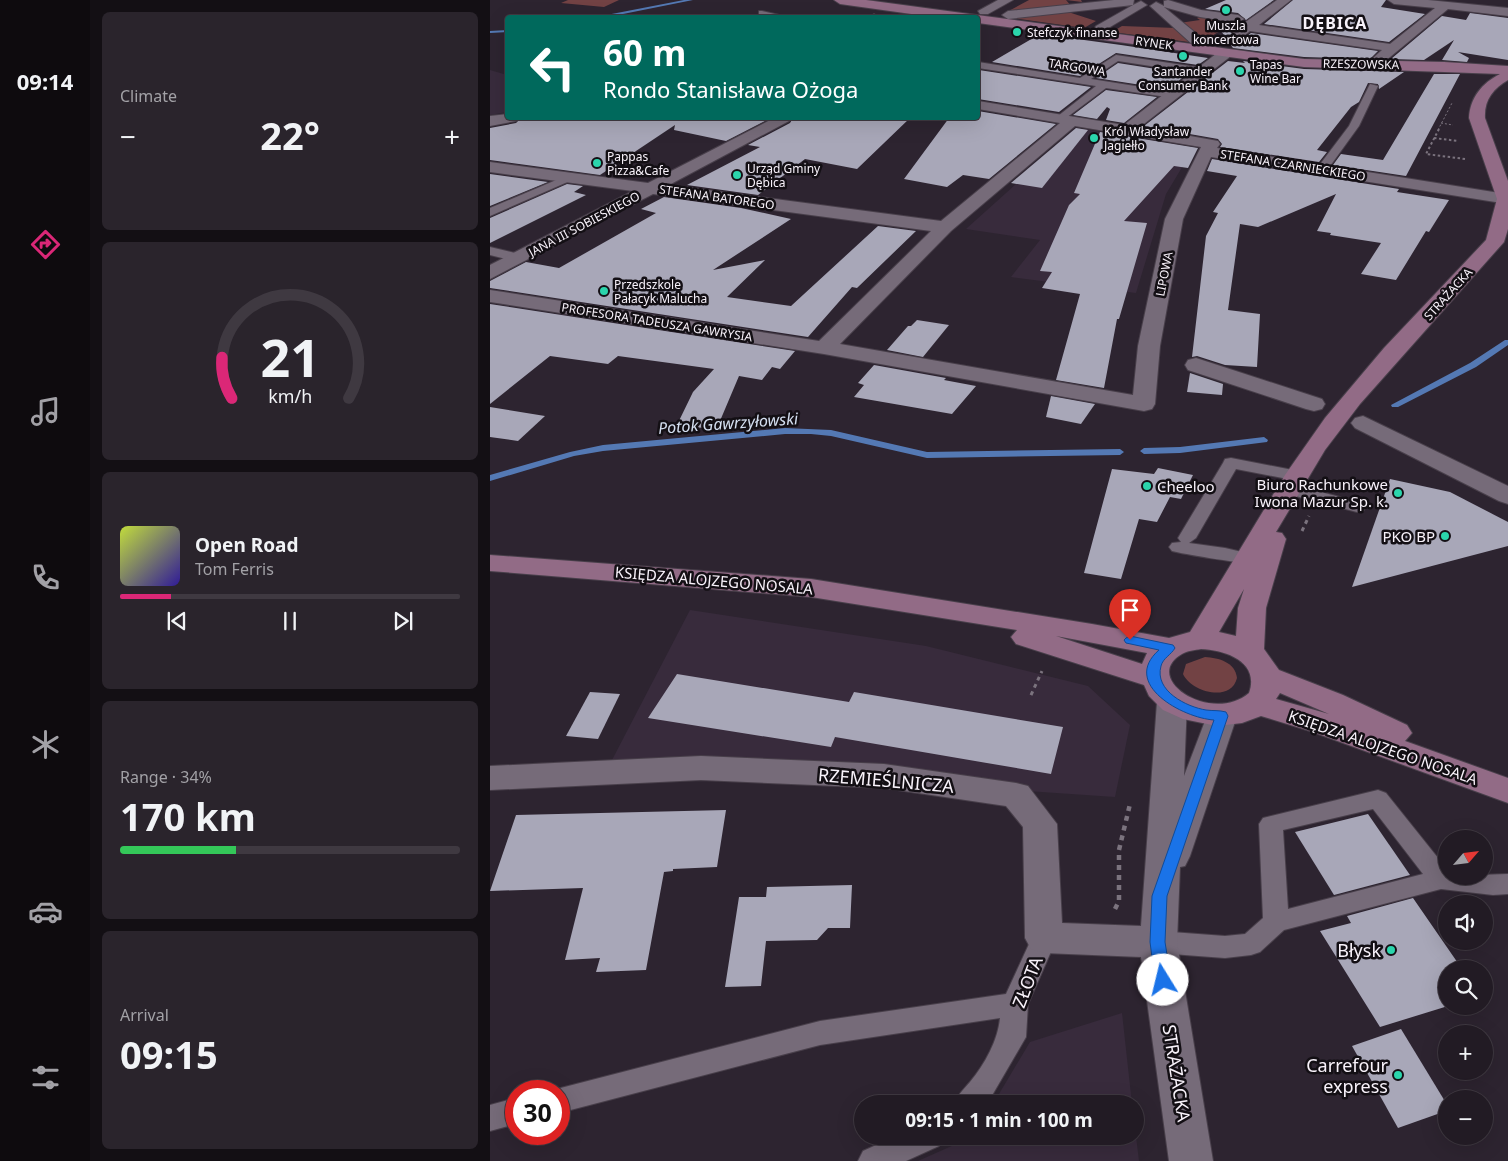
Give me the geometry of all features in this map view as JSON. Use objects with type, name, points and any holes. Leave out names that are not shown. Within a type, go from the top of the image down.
[{"type":"street","points":[[840,0],[877,10],[935,15]]},
{"type":"street","name":"RYNEK","points":[[981,15],[1007,0]]},
{"type":"street","points":[[1128,129],[1203,71],[1243,23],[1285,0]]},
{"type":"street","points":[[1394,0],[1438,3],[1508,12]]},
{"type":"street","points":[[1008,15],[1132,2],[1167,3],[1200,14],[1243,23],[1393,48]]},
{"type":"street","points":[[1100,29],[1132,2]]},
{"type":"street","points":[[1167,3],[1198,42]]},
{"type":"street","points":[[1372,65],[1393,48],[1438,3]]},
{"type":"street","name":"RYNEK","points":[[981,15],[1220,52]]},
{"type":"street","name":"RZESZOWSKA","points":[[1220,52],[1313,64],[1444,66],[1508,70]]},
{"type":"street","points":[[1506,199],[1477,118],[1476,109],[1478,103],[1494,81],[1508,75]]},
{"type":"street","name":"STEFANA CZARNIECKIEGO","points":[[980,105],[1212,144],[1206,151]]},
{"type":"street","points":[[490,121],[505,119]]},
{"type":"street","points":[[824,348],[945,228],[1068,119]]},
{"type":"street","name":"JANA III SOBIESKIEGO","points":[[490,273],[780,120]]},
{"type":"street","name":"STEFANA CZARNIECKIEGO","points":[[1206,151],[1506,199]]},
{"type":"street","name":"LIPOWA","points":[[1144,404],[1149,346],[1174,219],[1206,151]]},
{"type":"street","name":"STEFANA BATOREGO","points":[[490,168],[945,228]]},
{"type":"street","name":"STRAŻACKA","points":[[1200,639],[1292,486],[1323,437],[1346,406],[1495,242],[1506,199]]},
{"type":"street","name":"PROFESORA TADEUSZA GAWRYSIA","points":[[490,296],[824,348],[1144,404]]},
{"type":"street","points":[[1196,365],[1314,404]]},
{"type":"street","points":[[1362,423],[1508,496]]},
{"type":"street","name":"STRAŻACKA","points":[[1249,652],[1252,608],[1292,486]]},
{"type":"street","name":"KSIĘDZA ALOJZEGO NOSALA","points":[[490,563],[811,588],[936,610],[1092,633],[1169,648]]},
{"type":"street","name":"KSIĘDZA ALOJZEGO NOSALA","points":[[936,610],[1163,690]]},
{"type":"street","points":[[1200,639],[1217,640],[1249,652],[1264,668],[1263,691],[1247,710],[1221,716],[1203,714],[1163,690],[1154,667],[1160,656],[1169,648],[1183,642],[1200,639]]},
{"type":"street","name":"STRAŻACKA","points":[[1163,690],[1158,942],[1191,1161]]},
{"type":"street","name":"KSIĘDZA ALOJZEGO NOSALA","points":[[1263,691],[1332,703],[1508,786]]},
{"type":"street","name":"KSIĘDZA ALOJZEGO NOSALA","points":[[1263,691],[1321,723],[1508,791]]},
{"type":"street","name":"STRAŻACKA","points":[[1160,896],[1221,716]]},
{"type":"street","name":"RZEMIEŚLNICZA","points":[[490,778],[702,768],[884,776],[1016,795],[1040,824],[1044,938]]},
{"type":"street","points":[[1044,938],[1158,942]]},
{"type":"lane","points":[[762,13],[772,15]]},
{"type":"lane","points":[[1082,80],[1116,58],[1203,71]]},
{"type":"lane","name":"TARGOWA","points":[[980,64],[1173,95]]},
{"type":"lane","points":[[1068,119],[1105,84]]},
{"type":"lane","points":[[1322,171],[1354,126],[1372,86]]},
{"type":"lane","points":[[490,212],[568,178]]},
{"type":"lane","points":[[490,251],[518,258]]},
{"type":"lane","points":[[1249,559],[1183,543],[1231,463],[1292,486],[1357,507]]},
{"type":"lane","points":[[1276,922],[1271,824],[1378,799],[1438,875]]},
{"type":"lane","points":[[1158,942],[1224,947],[1251,944],[1276,922],[1438,880]]},
{"type":"lane","points":[[1493,885],[1508,884]]},
{"type":"lane","name":"ZŁOTA","points":[[976,1095],[1012,1037],[1015,1004],[1044,938]]},
{"type":"lane","points":[[570,1097],[820,1033],[1015,1004]]},
{"type":"lane","points":[[490,1118],[505,1114]]},
{"type":"lane","points":[[873,1161],[909,1145]]},
{"type":"path","points":[[1434,138],[1462,142]]},
{"type":"path","points":[[1032,695],[1043,669]]},
{"type":"path","points":[[1115,940],[1112,915],[1119,901],[1119,850],[1132,798]]},
{"type":"shaded area","points":[[568,0],[619,0],[604,7],[561,3]]},
{"type":"shaded area","points":[[1029,0],[1066,0],[1072,7],[1005,13]]},
{"type":"shaded area","points":[[1062,10],[1096,21],[1084,28],[1012,18]]},
{"type":"shaded area","points":[[1205,15],[1236,20],[1206,40],[1179,23],[1200,20],[1197,18]]},
{"type":"shaded area","points":[[1122,26],[1176,28],[1191,41],[1112,32]]},
{"type":"shaded area","points":[[490,70],[505,74],[505,112],[490,115]]},
{"type":"shaded area","points":[[1085,129],[1186,147],[1187,159],[1166,194],[1136,293],[1011,277],[1040,240],[966,229],[1025,176],[1080,130]]},
{"type":"shaded area","points":[[690,610],[926,646],[1088,686],[1130,725],[1115,797],[611,762]]},
{"type":"shaded area","points":[[1205,657],[1216,658],[1226,662],[1233,668],[1237,678],[1233,686],[1227,690],[1211,692],[1194,686],[1187,680],[1183,674],[1186,664]]},
{"type":"shaded area","points":[[1122,1013],[1131,1095],[998,1095],[1030,1042]]},
{"type":"shaded area","points":[[954,1145],[1137,1145],[1139,1161],[918,1161]]},
{"type":"building","points":[[1226,0],[1274,0],[1246,20],[1238,13],[1205,9]]},
{"type":"building","points":[[1293,0],[1386,0],[1381,7],[1425,14],[1389,42],[1264,24]]},
{"type":"building","points":[[1470,13],[1508,18],[1508,60],[1458,52],[1469,58],[1467,62],[1442,60],[1454,40],[1424,60],[1391,59],[1442,16],[1466,20]]},
{"type":"building","points":[[1214,21],[1238,25],[1231,32],[1234,38],[1244,38],[1251,33],[1378,51],[1370,59],[1304,57],[1233,48]]},
{"type":"building","points":[[1040,34],[1208,58],[1198,65],[1116,53],[1080,76],[992,62]]},
{"type":"building","points":[[1228,61],[1245,63],[1243,61],[1304,69],[1404,72],[1379,89],[1378,84],[1368,83],[1359,102],[1351,107],[1317,150],[1327,152],[1319,162],[1220,147],[1222,144],[1218,139],[1144,126]]},
{"type":"building","points":[[1118,63],[1188,74],[1167,89],[1096,78]]},
{"type":"building","points":[[980,70],[1091,87],[1059,112],[980,99]]},
{"type":"building","points":[[1434,74],[1460,74],[1406,176],[1333,165],[1341,154],[1383,160]]},
{"type":"building","points":[[1106,90],[1157,97],[1124,123],[1106,120],[1110,109],[1107,107],[1097,119],[1073,115]]},
{"type":"building","points":[[980,111],[1056,124],[989,179],[963,175],[947,187],[904,179],[948,120],[980,120]]},
{"type":"building","points":[[519,120],[767,120],[726,141],[674,130],[675,125],[600,175],[490,160],[490,128],[516,123]]},
{"type":"building","points":[[792,120],[908,120],[857,169],[805,159],[758,195],[687,185],[760,147],[748,145],[790,123]]},
{"type":"building","points":[[1076,128],[1088,130],[1042,188],[1011,183]]},
{"type":"building","points":[[1100,132],[1198,148],[1188,168],[1174,166],[1124,221],[1147,223],[1119,319],[1117,319],[1104,388],[1056,380],[1080,294],[1042,288],[1052,272],[1040,271],[1069,205],[1080,194],[1074,193]]},
{"type":"building","points":[[1212,159],[1399,189],[1397,192],[1449,200],[1429,232],[1426,231],[1396,280],[1361,274],[1381,243],[1330,235],[1331,233],[1317,231],[1336,194],[1258,227],[1240,224],[1228,310],[1260,314],[1257,367],[1225,365],[1197,356],[1192,357],[1206,236],[1218,213],[1213,212],[1237,176],[1207,171]]},
{"type":"building","points":[[490,174],[548,182],[490,206]]},
{"type":"building","points":[[567,184],[583,186],[574,192],[586,195],[490,243],[490,218]]},
{"type":"building","points":[[664,197],[741,208],[791,219],[713,270],[765,260],[727,297],[791,306],[878,226],[916,231],[857,288],[852,287],[808,337],[490,288],[490,281],[526,262],[559,268],[656,213],[641,209]]},
{"type":"building","points":[[490,304],[795,351],[780,369],[772,367],[762,380],[739,376],[717,428],[676,427],[693,392],[714,369],[618,356],[608,364],[550,356],[490,404]]},
{"type":"building","points":[[917,320],[949,325],[923,357],[887,350],[908,326],[911,326]]},
{"type":"building","points":[[874,365],[946,378],[944,380],[976,386],[952,414],[854,397],[864,385],[858,383]]},
{"type":"building","points":[[1190,373],[1223,384],[1222,395],[1187,392]]},
{"type":"building","points":[[1051,396],[1095,404],[1081,424],[1046,417]]},
{"type":"building","points":[[490,407],[545,416],[518,441],[490,437]]},
{"type":"building","points":[[1158,468],[1193,475],[1181,499],[1170,497],[1157,522],[1139,519],[1121,579],[1084,573],[1112,469],[1154,474]]},
{"type":"building","name":"PKO BP","points":[[1390,479],[1450,492],[1508,522],[1508,546],[1352,587]]},
{"type":"building","points":[[677,674],[849,702],[854,692],[1063,727],[1051,774],[835,737],[831,747],[648,718]]},
{"type":"building","points":[[590,692],[620,694],[598,739],[566,736]]},
{"type":"building","points":[[726,810],[717,867],[673,869],[673,871],[664,872],[646,970],[596,972],[600,958],[565,960],[583,888],[490,891],[516,815]]},
{"type":"building","points":[[1368,814],[1410,875],[1334,895],[1295,832]]},
{"type":"building","points":[[852,885],[850,928],[828,928],[817,940],[766,941],[761,986],[725,987],[739,897],[766,897],[767,887]]},
{"type":"building","name":"Błysk","points":[[1413,898],[1438,934],[1438,950],[1449,950],[1456,960],[1438,960],[1438,1009],[1380,1027],[1320,931],[1351,923],[1347,916]]},
{"type":"building","name":"Carrefour express","points":[[1401,1029],[1438,1090],[1438,1114],[1398,1128],[1352,1046]]},
{"type":"waterway","points":[[609,15],[691,0]]},
{"type":"waterway","points":[[490,32],[505,31]]},
{"type":"waterway","name":"Potok Gawrzyłowski","points":[[1395,405],[1473,365],[1508,342]]},
{"type":"waterway","name":"Potok Gawrzyłowski","points":[[490,478],[573,454],[603,448],[785,431],[831,433],[927,455],[1120,452]]},
{"type":"waterway","name":"Potok Gawrzyłowski","points":[[1144,451],[1180,450],[1264,440]]},
{"type":"place","name":"Muszla koncertowa","points":[[1226,10]]},
{"type":"place","name":"Stefczyk finanse","points":[[1017,32]]},
{"type":"place","name":"Santander Consumer Bank","points":[[1183,56]]},
{"type":"place","name":"Tapas Wine Bar","points":[[1240,71]]},
{"type":"place","name":"Król Władysław Jagiełło","points":[[1094,138]]},
{"type":"place","name":"Pappas Pizza&Cafe","points":[[597,163]]},
{"type":"place","name":"Urząd Gminy Dębica","points":[[737,175]]},
{"type":"place","name":"Przedszkole Pałacyk Malucha","points":[[604,291]]},
{"type":"place","name":"Cheeloo","points":[[1147,486]]},
{"type":"place","name":"Biuro Rachunkowe Iwona Mazur Sp. k.","points":[[1398,493]]},
{"type":"place","name":"PKO BP","points":[[1445,536]]},
{"type":"place","name":"Błysk","points":[[1391,950]]},
{"type":"place","name":"Carrefour express","points":[[1398,1075]]},
{"type":"district","name":"DĘBICA","points":[[1335,23]]},
{"type":"route","points":[[1130,640],[1169,648],[1160,656],[1154,667],[1154,678],[1160,691],[1172,702],[1187,710],[1221,716],[1160,896],[1158,942],[1163,980]]}]
